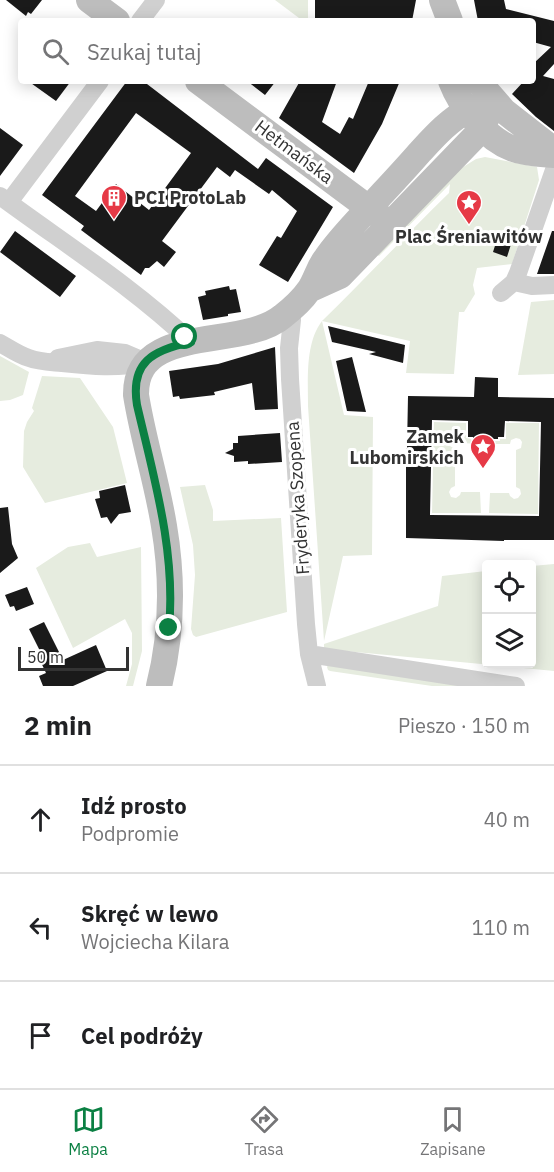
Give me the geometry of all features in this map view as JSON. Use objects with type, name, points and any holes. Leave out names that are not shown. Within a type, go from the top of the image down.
[{"type":"main road","points":[[88,0],[113,18]]},
{"type":"main road","points":[[440,18],[441,0]]},
{"type":"main road","points":[[441,0],[449,18]]},
{"type":"main road","name":"Hetmańska","points":[[202,84],[390,224]]},
{"type":"main road","points":[[452,84],[460,100],[474,119],[494,138],[511,148],[531,154],[554,155]]},
{"type":"main road","points":[[309,290],[340,276],[390,224],[474,119],[486,90],[511,118],[554,150]]},
{"type":"main road","points":[[159,686],[169,628],[169,573],[164,524],[136,395],[137,377],[141,368],[159,351],[191,342],[244,333],[279,320],[309,290],[324,259],[440,130],[474,119]]},
{"type":"street","points":[[142,18],[156,0]]},
{"type":"street","points":[[98,84],[5,199],[107,272],[167,319],[191,342]]},
{"type":"street","points":[[554,170],[508,288],[554,285]]},
{"type":"street","name":"Fryderyka Szopena","points":[[290,310],[292,320],[289,348],[290,379],[309,654],[317,686]]},
{"type":"street","points":[[0,343],[28,358],[45,361],[91,366],[132,366],[146,362]]},
{"type":"street","points":[[309,654],[516,686]]},
{"type":"shaded area","points":[[275,0],[308,0],[308,18],[299,18]]},
{"type":"shaded area","name":"Plac Śreniawitów","points":[[485,157],[537,167],[539,180],[512,264],[477,268],[473,285],[475,294],[464,312],[459,312],[454,374],[406,373],[410,341],[322,321],[449,193],[450,184],[379,256],[376,254],[460,169],[476,159]]},
{"type":"shaded area","points":[[554,300],[554,374],[518,375],[531,302]]},
{"type":"shaded area","points":[[322,321],[344,415],[373,417],[372,555],[343,556],[324,641],[308,406],[310,351]]},
{"type":"shaded area","points":[[0,356],[29,372],[23,395],[0,401]]},
{"type":"shaded area","points":[[42,376],[80,378],[113,427],[127,483],[45,503],[23,467],[24,431],[34,411],[32,408]]},
{"type":"shaded area","points":[[434,422],[466,423],[466,438],[481,441],[481,444],[461,443],[460,439],[455,437],[450,440],[450,446],[455,449],[455,486],[449,492],[451,497],[456,498],[461,492],[480,492],[481,513],[432,513]]},
{"type":"shaded area","points":[[506,423],[539,423],[538,514],[489,513],[490,493],[509,493],[514,499],[521,494],[520,489],[516,487],[516,450],[521,448],[522,442],[516,438],[511,440],[510,444],[491,444],[491,441],[506,439]]},
{"type":"shaded area","points":[[205,485],[213,510],[213,521],[281,518],[287,612],[196,637],[191,629],[195,575],[193,545],[180,487]]},
{"type":"shaded area","points":[[90,543],[97,557],[141,547],[142,651],[133,686],[126,686],[132,664],[132,633],[125,619],[73,648],[36,568],[68,547]]},
{"type":"shaded area","points":[[554,564],[554,671],[523,668],[536,668],[536,566]]},
{"type":"shaded area","points":[[482,571],[482,664],[324,649],[324,644],[438,606],[442,576]]},
{"type":"shaded area","points":[[328,665],[468,686],[432,686],[330,671]]},
{"type":"building","points":[[6,0],[42,0],[31,14],[28,12],[26,16]]},
{"type":"building","points":[[315,0],[416,0],[413,18],[315,18]]},
{"type":"building","points":[[474,0],[504,0],[506,9],[554,21],[554,64],[543,76],[554,79],[554,131],[512,94],[521,84],[536,84],[536,61],[551,47],[536,43],[536,18],[477,18]]},
{"type":"building","points":[[32,84],[69,84],[56,101]]},
{"type":"building","points":[[125,84],[147,84],[258,169],[266,158],[333,207],[288,282],[259,265],[277,236],[281,238],[297,211],[272,190],[269,194],[235,170],[230,177],[217,167],[162,241],[176,252],[164,267],[157,261],[149,268],[145,268],[141,275],[81,230],[84,226],[42,195]],"holes":[[[136,113],[191,153],[149,210],[116,184],[96,211],[75,196]]]},
{"type":"building","points":[[251,84],[274,84],[265,95]]},
{"type":"building","points":[[298,84],[336,84],[322,122],[340,134],[349,117],[353,119],[368,84],[399,84],[382,124],[354,173],[279,118]]},
{"type":"building","points":[[0,128],[23,145],[0,176]]},
{"type":"building","points":[[15,231],[76,276],[60,297],[0,252]]},
{"type":"building","points":[[552,231],[554,231],[554,274],[537,274]]},
{"type":"building","points":[[499,233],[513,238],[507,257],[493,252]]},
{"type":"building","points":[[229,286],[230,290],[236,289],[241,312],[203,320],[198,297],[206,295],[205,291]]},
{"type":"building","points":[[328,326],[405,345],[403,363],[369,354],[376,352],[332,342]]},
{"type":"building","points":[[275,347],[278,409],[255,410],[252,383],[214,392],[215,395],[180,399],[179,396],[173,397],[169,371],[218,364]]},
{"type":"building","points":[[352,357],[366,412],[347,411],[336,361]]},
{"type":"building","points":[[475,377],[498,378],[498,397],[554,398],[554,540],[406,538],[408,396],[474,397]],"holes":[[[432,420],[468,421],[468,437],[473,437],[473,439],[504,437],[505,421],[541,422],[539,516],[430,515]]]},
{"type":"building","points":[[280,433],[282,462],[248,464],[248,461],[234,462],[234,456],[225,453],[233,449],[233,443],[238,443],[238,436]]},
{"type":"building","points":[[125,485],[131,512],[119,514],[111,524],[107,517],[101,518],[95,499],[100,498],[99,491]]},
{"type":"building","points":[[8,507],[12,544],[18,558],[0,573],[0,508]]},
{"type":"building","points":[[27,587],[34,604],[16,611],[14,606],[10,607],[5,595]]},
{"type":"building","points":[[44,622],[63,660],[96,645],[107,671],[73,686],[43,686],[39,676],[46,673],[37,654],[41,653],[29,629]]},
{"type":"place","name":"PCI ProtoLab","points":[[114,221]]},
{"type":"place","name":"Plac Śreniawitów","points":[[469,226]]},
{"type":"place","name":"Zamek Lubomirskich","points":[[483,470]]},
{"type":"route","points":[[169,628],[169,565],[164,524],[137,405],[136,388],[137,377],[146,362],[159,351],[191,342],[185,337]]}]
